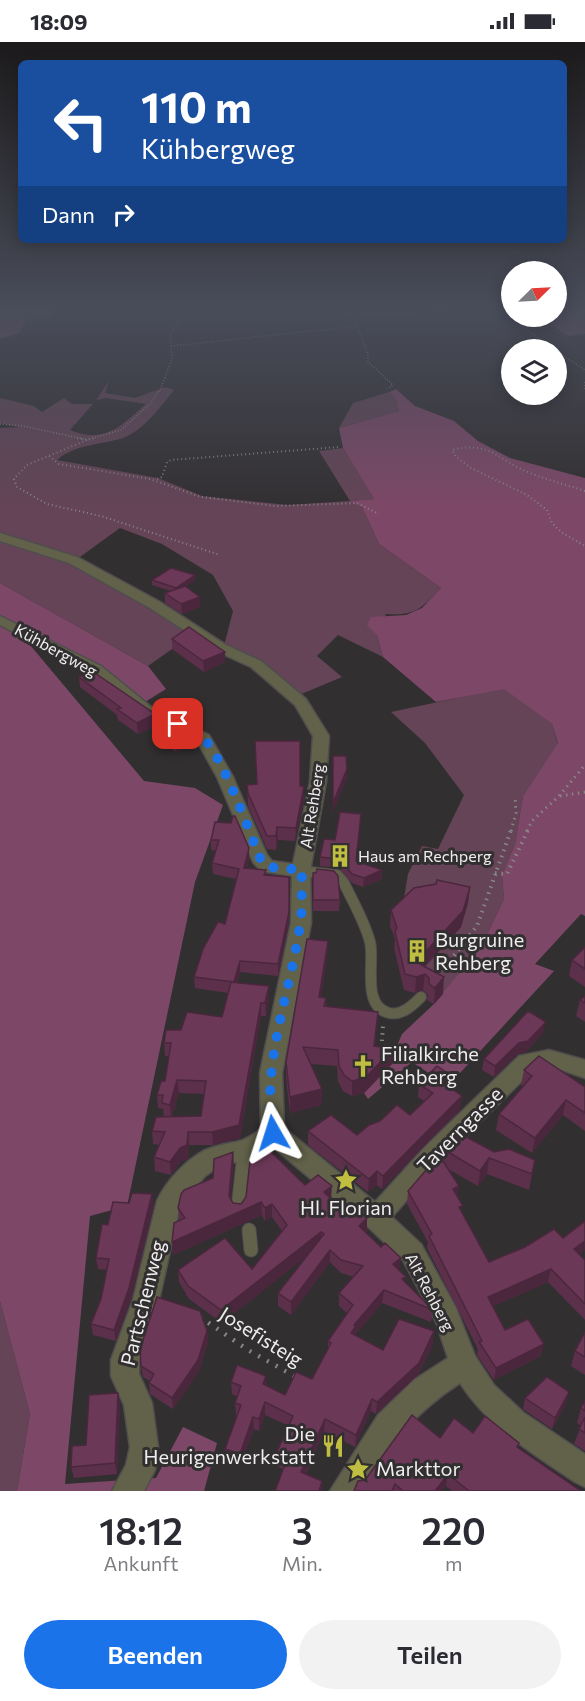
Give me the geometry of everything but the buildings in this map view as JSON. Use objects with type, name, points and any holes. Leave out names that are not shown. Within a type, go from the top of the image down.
[{"type":"street","name":"Alt Rehberg","points":[[0,537],[73,560],[122,586],[195,633],[256,664],[301,702],[321,735],[318,782],[302,870],[301,923],[271,1073],[270,1114],[273,1133],[376,1218],[412,1252],[447,1317],[464,1364],[484,1395],[514,1423],[585,1472]]},
{"type":"street","name":"Kühbergweg","points":[[0,620],[96,669],[145,709],[203,738],[225,777],[260,858],[267,867],[302,870]]},
{"type":"street","name":"Taverngasse","points":[[376,1218],[433,1154],[527,1062],[542,1057],[557,1059],[585,1069]]},
{"type":"street","name":"Partschenweg","points":[[127,1491],[140,1470],[144,1447],[138,1403],[125,1376],[125,1360],[146,1300],[169,1202],[197,1169],[216,1156],[250,1151],[273,1133]]},
{"type":"street","points":[[345,1491],[388,1425],[424,1389],[464,1364]]},
{"type":"lane","points":[[302,870],[337,875],[344,883],[371,944],[373,994],[377,1006],[383,1011],[394,1013],[405,1010],[421,997]]},
{"type":"lane","points":[[238,1209],[243,1163],[250,1151]]},
{"type":"lane","points":[[249,1230],[251,1250]]},
{"type":"path","points":[[167,375],[150,404],[121,430],[87,440],[49,456],[18,471],[14,479],[17,487],[47,504],[101,516],[220,555]]},
{"type":"path","points":[[382,375],[393,385],[387,389]]},
{"type":"path","points":[[585,382],[583,385],[585,389]]},
{"type":"path","points":[[0,424],[23,426],[87,440]]},
{"type":"path","points":[[585,491],[530,473],[495,451],[467,446],[452,450],[453,454],[469,465],[521,490],[547,510],[549,521],[559,532],[585,546]]},
{"type":"path","points":[[156,480],[162,477],[167,462],[171,460],[339,447]]},
{"type":"path","points":[[49,456],[52,461],[73,467],[156,480],[190,494],[222,501],[276,506],[357,503],[379,514]]},
{"type":"path","points":[[495,873],[507,874],[532,821],[559,796],[585,765]]},
{"type":"path","points":[[559,796],[585,792]]},
{"type":"path","points":[[431,985],[477,926],[508,842],[516,813],[515,796]]},
{"type":"path","name":"Josefisteig","points":[[196,1316],[206,1319],[248,1350],[304,1381]]},
{"type":"shaded area","points":[[109,381],[105,393],[135,398],[165,387],[174,390],[151,417],[130,435],[80,448],[57,460],[158,478],[202,496],[288,505],[350,501],[319,451],[343,448],[374,499],[352,501],[362,507],[379,544],[441,588],[417,610],[404,614],[386,614],[377,635],[383,657],[338,635],[317,656],[342,677],[299,695],[224,646],[233,611],[213,575],[162,544],[120,528],[73,562],[152,607],[192,635],[148,666],[0,583],[0,428],[20,427],[0,423],[0,398],[34,406],[42,412],[64,398],[72,404],[93,404],[70,430],[82,434],[103,434],[120,426],[146,404],[106,398],[96,400]]},
{"type":"shaded area","points":[[396,389],[415,406],[454,421],[478,441],[510,458],[585,478],[585,916],[581,914],[535,964],[554,971],[448,1086],[412,1062],[368,1099],[364,1093],[387,1069],[402,1034],[434,1004],[482,945],[504,899],[502,875],[515,844],[523,796],[558,743],[552,724],[504,689],[436,702],[383,657],[377,635],[367,625],[371,617],[406,615],[422,608],[441,588],[379,544],[362,507],[350,501],[374,499],[343,448],[339,428],[399,411],[396,399],[389,392]]},
{"type":"shaded area","points":[[389,392],[396,399],[399,411],[339,428],[353,403]]},
{"type":"shaded area","points":[[0,583],[148,666],[166,689],[145,702],[102,667],[37,633],[25,639],[144,781],[195,788],[223,805],[195,882],[127,1206],[90,1216],[65,1484],[156,1478],[183,1427],[217,1443],[204,1491],[17,1491],[30,1414],[0,1301]]},
{"type":"shaded area","points":[[504,688],[552,724],[558,744],[523,796],[515,844],[502,875],[504,899],[482,945],[443,994],[414,978],[461,927],[404,898],[408,874],[422,846],[438,849],[464,795],[425,743],[391,712]]},
{"type":"shaded area","points":[[0,1301],[30,1414],[17,1491],[0,1491]]},
{"type":"place","name":"Haus am Rechperg","points":[[340,856]]},
{"type":"place","name":"Burgruine Rehberg","points":[[417,951]]},
{"type":"place","name":"Filialkirche Rehberg","points":[[363,1066]]},
{"type":"place","name":"Hl. Florian","points":[[346,1180]]},
{"type":"place","name":"Die Heurigenwerkstatt","points":[[333,1446]]},
{"type":"place","name":"Markttor","points":[[358,1469]]},
{"type":"route","points":[[178,724],[203,738],[209,745],[260,858],[267,867],[302,870],[301,923],[271,1073],[270,1114],[273,1133]]}]
